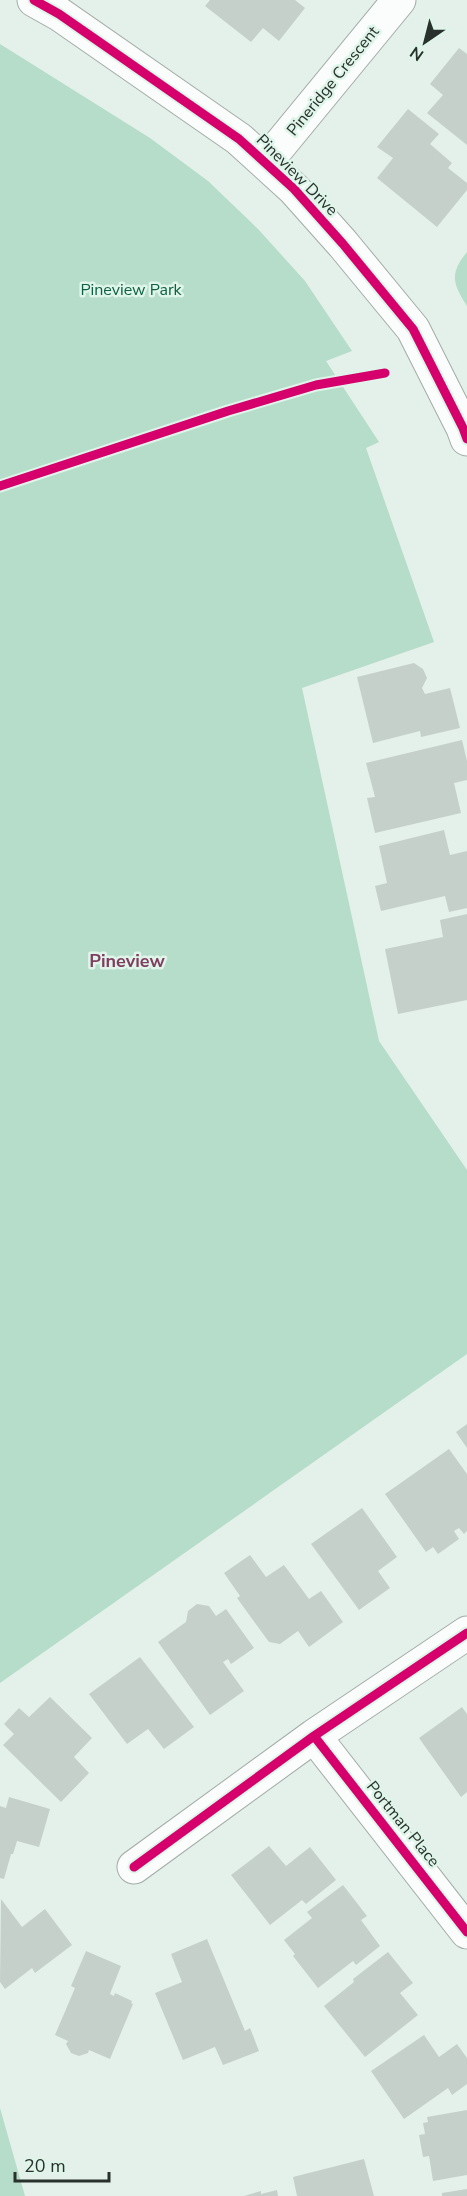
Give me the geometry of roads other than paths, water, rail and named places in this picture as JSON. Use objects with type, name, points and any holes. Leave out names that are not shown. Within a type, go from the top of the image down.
[{"type":"street","name":"Pineview Drive","points":[[34,0],[59,14],[238,139],[294,189],[343,243],[413,330],[467,439]]},
{"type":"street","name":"Pineridge Crescent","points":[[266,162],[399,0]]},
{"type":"street","points":[[134,1867],[314,1736],[467,1633]]},
{"type":"street","name":"Portman Place","points":[[314,1736],[467,1932]]},
{"type":"district","name":"Pineview","points":[[127,961]]},
{"type":"park label","name":"Pineview Park","points":[[131,290]]}]
